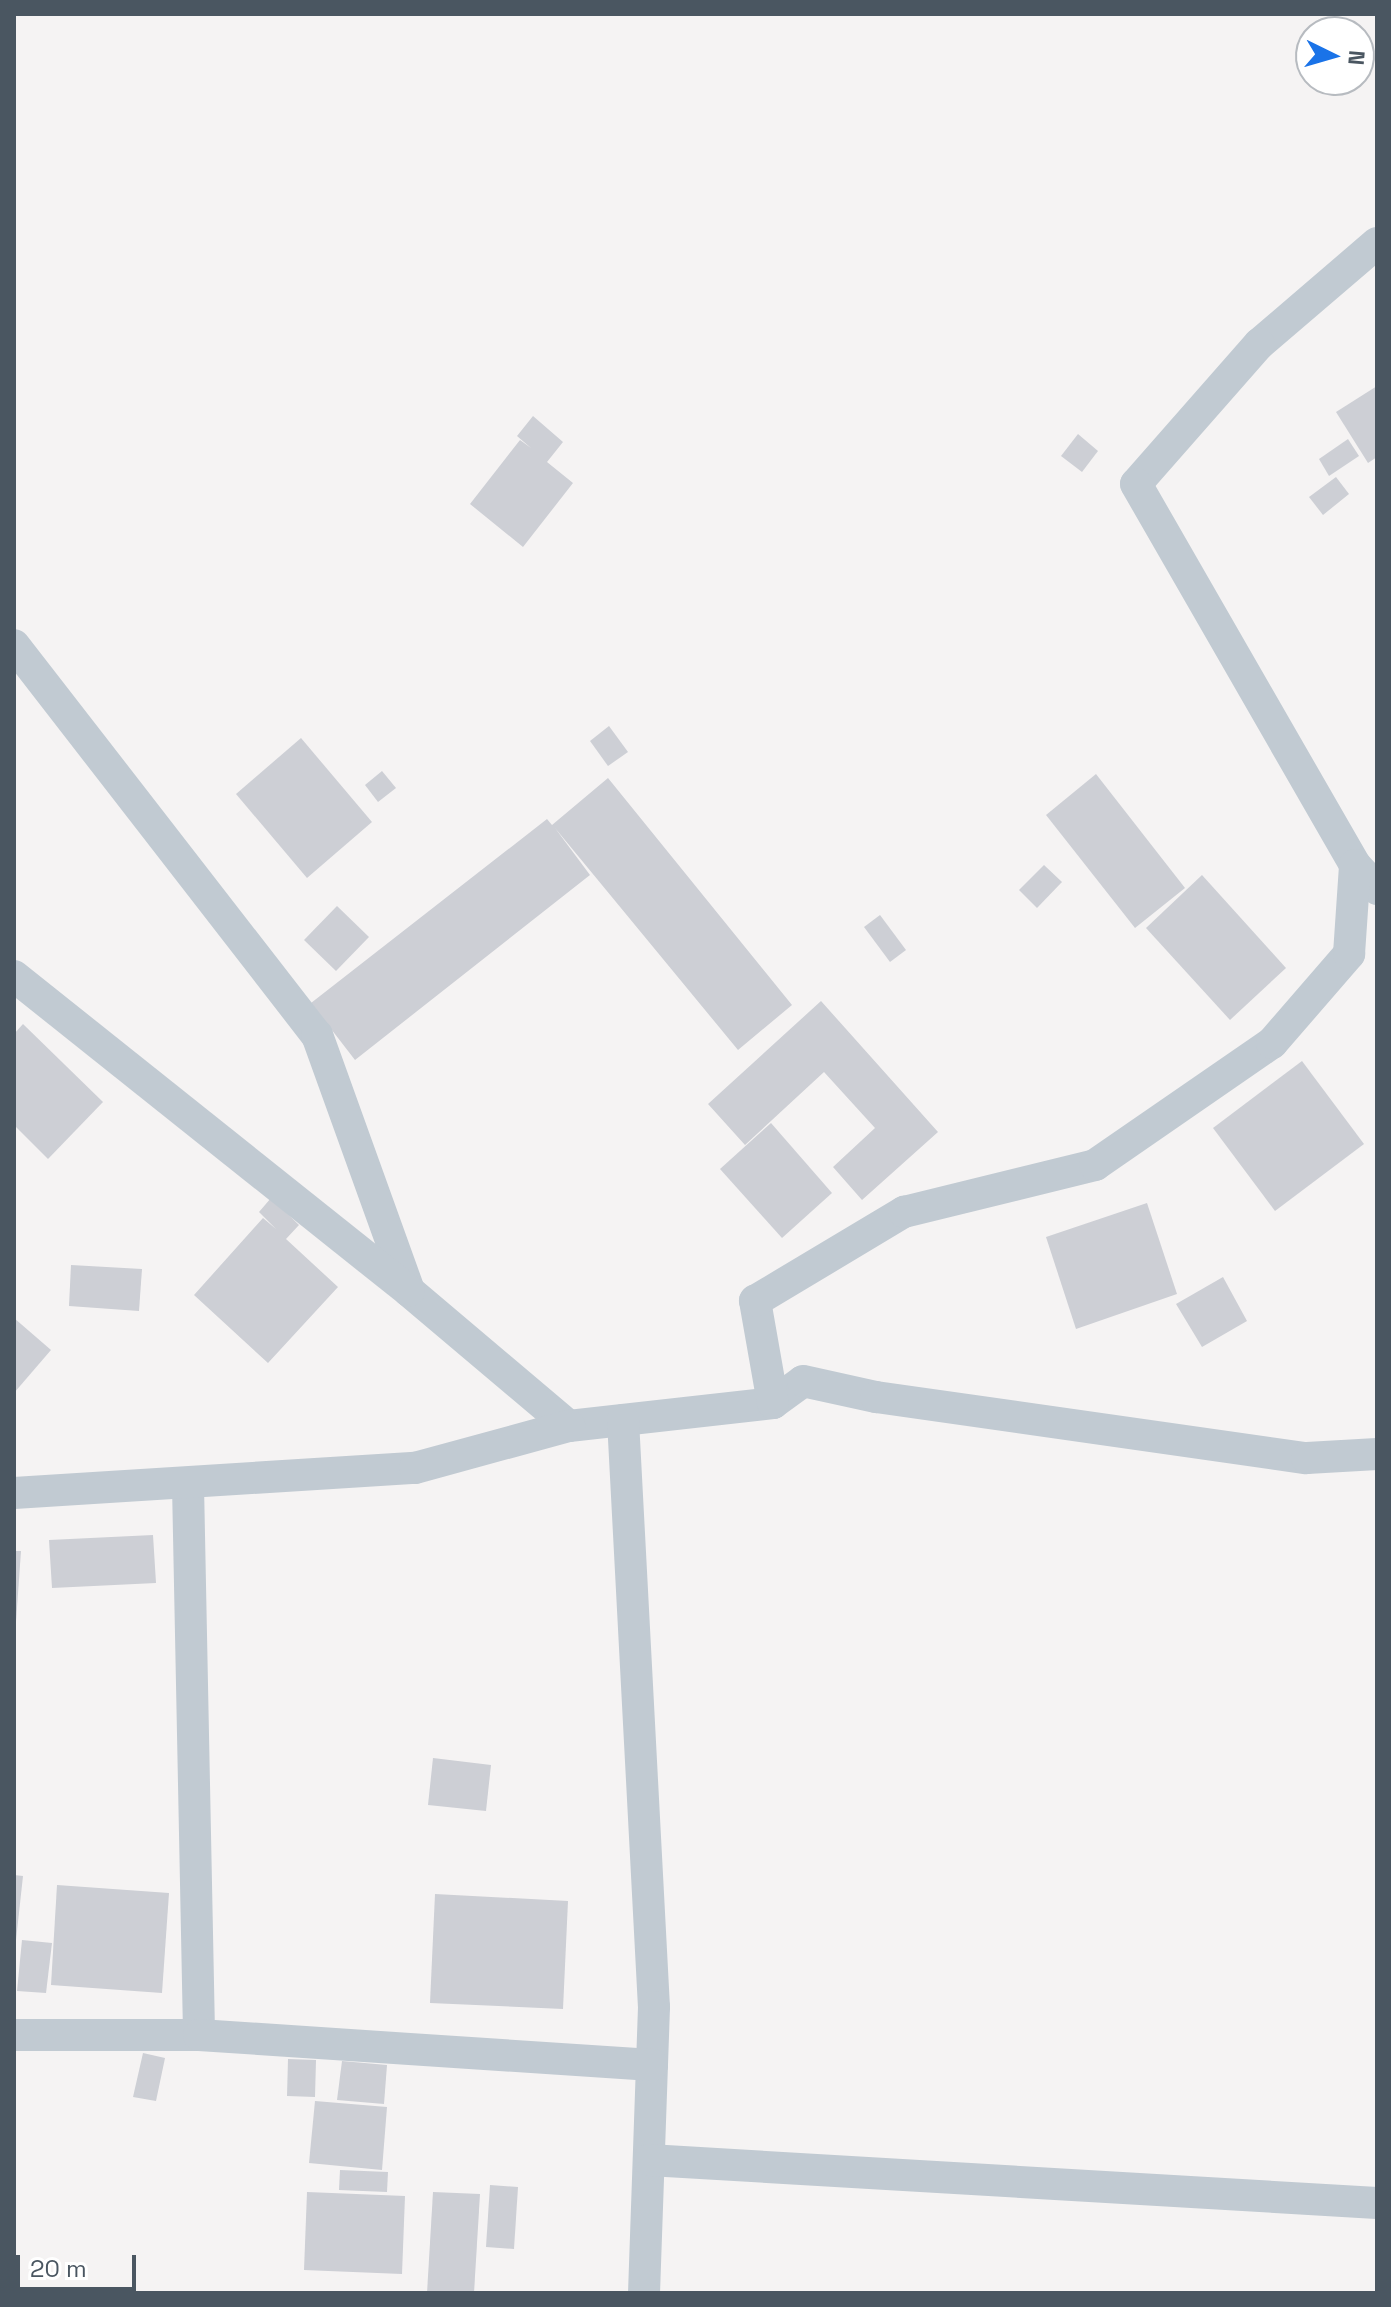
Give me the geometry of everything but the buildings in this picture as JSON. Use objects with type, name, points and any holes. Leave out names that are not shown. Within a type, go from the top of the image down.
[{"type":"street","points":[[1377,243],[1259,344],[1136,484],[1355,865],[1377,889]]},
{"type":"street","points":[[14,645],[317,1035],[409,1291]]},
{"type":"street","points":[[773,1403],[755,1301],[904,1212],[1095,1165],[1272,1043],[1349,954],[1355,865]]},
{"type":"street","points":[[14,976],[409,1291],[569,1426]]},
{"type":"street","points":[[14,1493],[188,1485],[415,1468],[569,1426],[773,1403],[803,1381],[876,1397],[1307,1458],[1377,1454]]},
{"type":"street","points":[[623,1420],[654,2007],[644,2293]]},
{"type":"street","points":[[188,1485],[199,2035]]},
{"type":"street","points":[[14,2035],[199,2035],[652,2065]]},
{"type":"street","points":[[649,2160],[1377,2203]]}]
